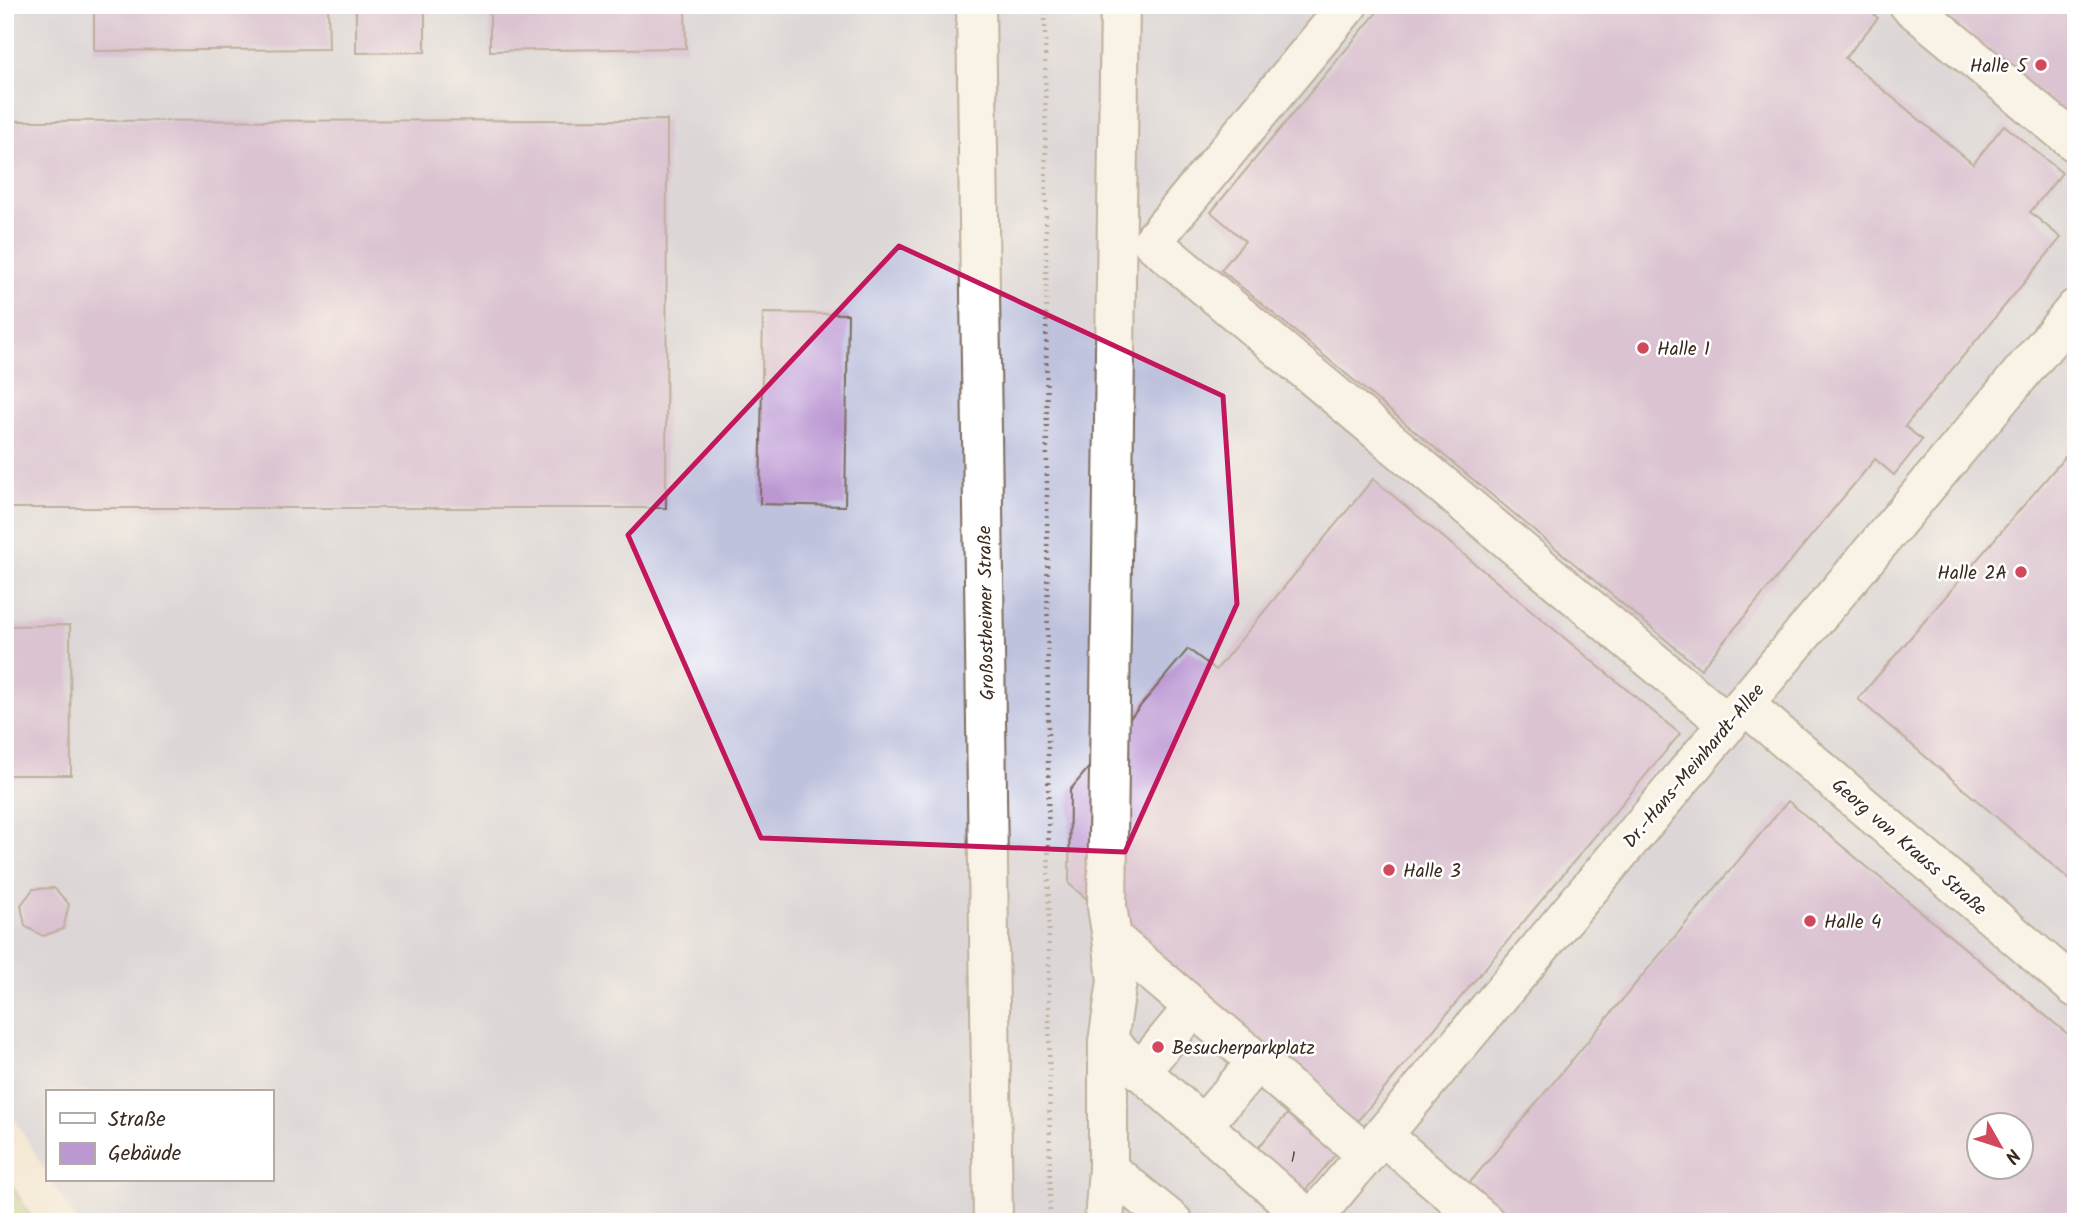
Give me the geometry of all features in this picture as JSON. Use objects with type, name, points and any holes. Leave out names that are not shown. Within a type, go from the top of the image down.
[{"type":"main road","name":"Großostheimer Straße","points":[[976,5],[993,1222]]},
{"type":"main road","points":[[1104,1222],[1108,1169],[1108,1042],[1116,981],[1107,907],[1120,5]]},
{"type":"main road","points":[[1152,242],[1348,5]]},
{"type":"main road","points":[[1909,5],[2076,143]]},
{"type":"main road","name":"Georg von Krauss Straße","points":[[1118,220],[1152,242],[2076,988]]},
{"type":"main road","name":"Dr.-Hans-Meinhardt-Allee","points":[[1311,1221],[2076,308]]},
{"type":"main road","points":[[1112,938],[1374,1145],[1485,1222]]},
{"type":"main road","points":[[1141,1071],[1191,1010]]},
{"type":"main road","points":[[1108,1042],[1311,1221]]},
{"type":"main road","points":[[1202,1126],[1254,1065]]},
{"type":"main road","points":[[1108,1169],[1173,1222]]},
{"type":"path","points":[[1045,5],[1050,1222]]},
{"type":"highlighted area","points":[[899,246],[1223,396],[1237,604],[1125,852],[761,838],[628,535]]},
{"type":"shaded area","points":[[5,5],[2076,5],[2076,1222],[77,1222],[52,1182],[273,1182],[273,1090],[46,1090],[46,1171],[5,1104]]},
{"type":"green space","points":[[5,1174],[34,1222],[5,1222]]},
{"type":"building","points":[[94,5],[328,5],[329,49],[94,51]]},
{"type":"building","points":[[356,5],[425,5],[425,52],[356,53]]},
{"type":"building","points":[[490,5],[685,5],[686,48],[490,51]]},
{"type":"building","name":"Halle 1","points":[[1383,5],[1863,5],[1878,18],[1845,58],[1973,164],[2004,125],[2062,173],[2030,212],[2061,238],[1905,426],[1922,440],[1894,475],[1875,459],[1701,669],[1221,270],[1245,241],[1211,212]]},
{"type":"building","name":"Halle 5","points":[[1936,5],[2076,5],[2076,124]]},
{"type":"building","points":[[667,120],[666,508],[5,508],[5,121]]},
{"type":"building","points":[[763,313],[848,314],[845,506],[760,504]]},
{"type":"building","name":"Halle 2A","points":[[2076,444],[2076,885],[1858,699]]},
{"type":"building","name":"Halle 3","points":[[1373,479],[1680,734],[1356,1123],[1069,884],[1070,790],[1188,649],[1216,670]]},
{"type":"building","points":[[70,625],[71,775],[5,775],[5,626]]},
{"type":"building","name":"Halle 4","points":[[1788,801],[2076,1041],[2076,1222],[1509,1222],[1467,1186]]},
{"type":"building","points":[[54,888],[69,904],[63,929],[43,936],[25,926],[21,905],[33,889]]},
{"type":"building","points":[[1287,1114],[1336,1154],[1299,1198],[1250,1157]]},
{"type":"place","name":"Halle 5","points":[[2041,65]]},
{"type":"place","name":"Halle 1","points":[[1643,348]]},
{"type":"place","name":"Halle 2A","points":[[2021,572]]},
{"type":"place","name":"Halle 3","points":[[1389,870]]},
{"type":"place","name":"Halle 4","points":[[1810,921]]},
{"type":"place","name":"Besucherparkplatz","points":[[1158,1047]]}]
